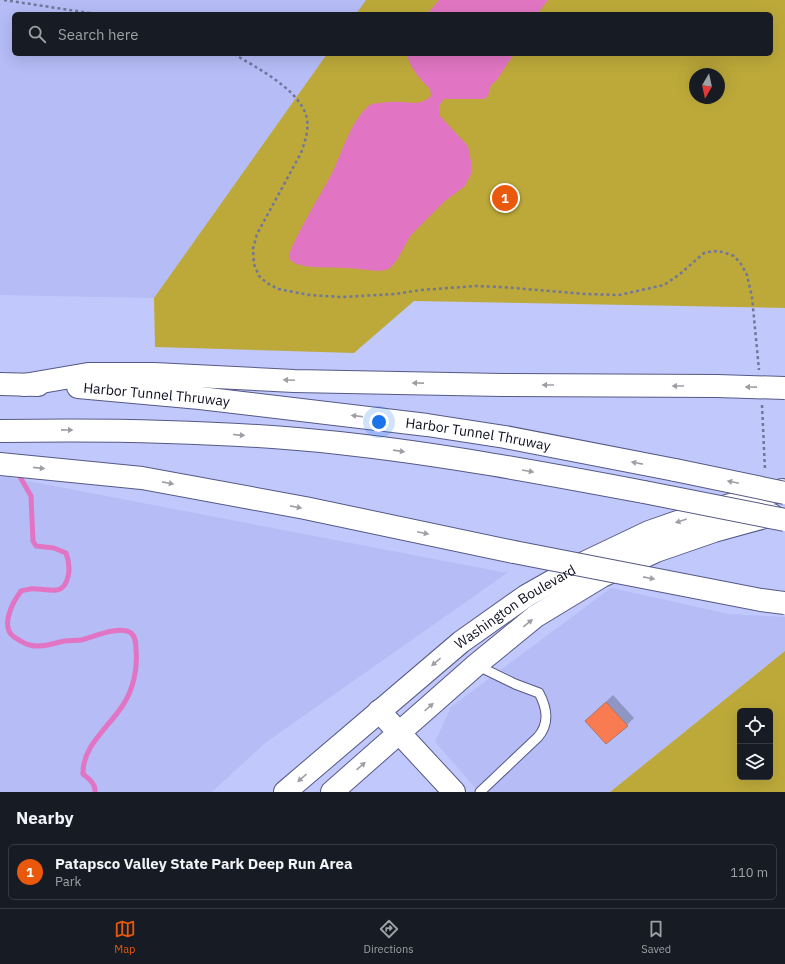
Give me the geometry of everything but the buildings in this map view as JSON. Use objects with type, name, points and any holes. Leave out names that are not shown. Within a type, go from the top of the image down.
[{"type":"main road","points":[[24,385],[88,374],[154,374],[294,380],[494,385],[717,386],[785,388]]},
{"type":"main road","name":"Harbor Tunnel Thruway","points":[[0,384],[88,388],[208,398],[427,424],[505,437],[779,492]]},
{"type":"main road","name":"Harbor Tunnel Thruway","points":[[0,431],[200,432],[338,443],[478,462],[644,492],[785,520]]},
{"type":"main road","points":[[0,464],[142,478],[305,508],[514,552],[785,603]]},
{"type":"main road","name":"Washington Boulevard","points":[[285,792],[461,642],[526,596],[586,562],[649,532],[709,511],[779,492]]},
{"type":"main road","name":"Washington Boulevard","points":[[332,792],[476,665],[536,616],[602,576],[656,551],[714,531],[785,511]]},
{"type":"main road","points":[[379,711],[449,790]]},
{"type":"lane","points":[[476,665],[515,684],[539,693],[543,701],[546,721],[544,730],[538,737],[480,792]]},
{"type":"path","points":[[4,0],[83,12]]},
{"type":"path","points":[[237,56],[287,89],[302,105],[306,116],[306,140],[301,154],[256,234],[253,249],[254,264],[260,276],[267,284],[292,293],[342,297],[395,294],[421,290],[476,286],[619,295],[664,285],[680,274],[704,253],[713,251],[722,252],[734,256],[747,275],[752,297],[760,377]]},
{"type":"path","points":[[762,399],[779,492]]},
{"type":"shaded area","points":[[0,0],[366,0],[357,12],[12,12],[12,56],[326,56],[154,298],[0,295]]},
{"type":"shaded area","points":[[366,0],[785,0],[785,308],[414,301],[354,353],[155,347],[154,298],[326,56],[773,56],[773,12],[357,12]]},
{"type":"shaded area","points":[[439,0],[548,0],[539,12],[429,12]]},
{"type":"shaded area","points":[[407,56],[513,56],[496,81],[491,85],[488,96],[484,99],[444,99],[439,106],[440,116],[468,146],[472,166],[471,174],[465,186],[445,201],[411,235],[397,260],[390,268],[386,270],[378,271],[348,268],[310,267],[296,264],[289,259],[289,254],[304,223],[332,173],[348,136],[364,111],[371,104],[393,102],[413,103],[423,101],[431,96],[430,89],[419,77]]},
{"type":"shaded area","points":[[2,476],[507,573],[265,743],[212,792],[0,792],[0,479]]},
{"type":"shaded area","points":[[611,588],[729,614],[785,617],[785,651],[610,792],[479,792],[435,742],[451,707]]},
{"type":"shaded area","points":[[785,651],[785,792],[610,792]]},
{"type":"waterway","points":[[19,475],[31,496],[33,541],[36,546],[54,548],[66,553],[69,571],[66,583],[60,589],[33,589],[21,591],[14,602],[9,615],[8,627],[10,633],[24,643],[38,646],[65,641],[81,640],[106,632],[120,630],[131,633],[134,636],[136,657],[135,671],[130,693],[123,705],[97,737],[87,754],[84,764],[83,774],[93,784],[95,792]]},
{"type":"place","name":"Patapsco Valley State Park Deep Run Area","points":[[505,198]]}]
